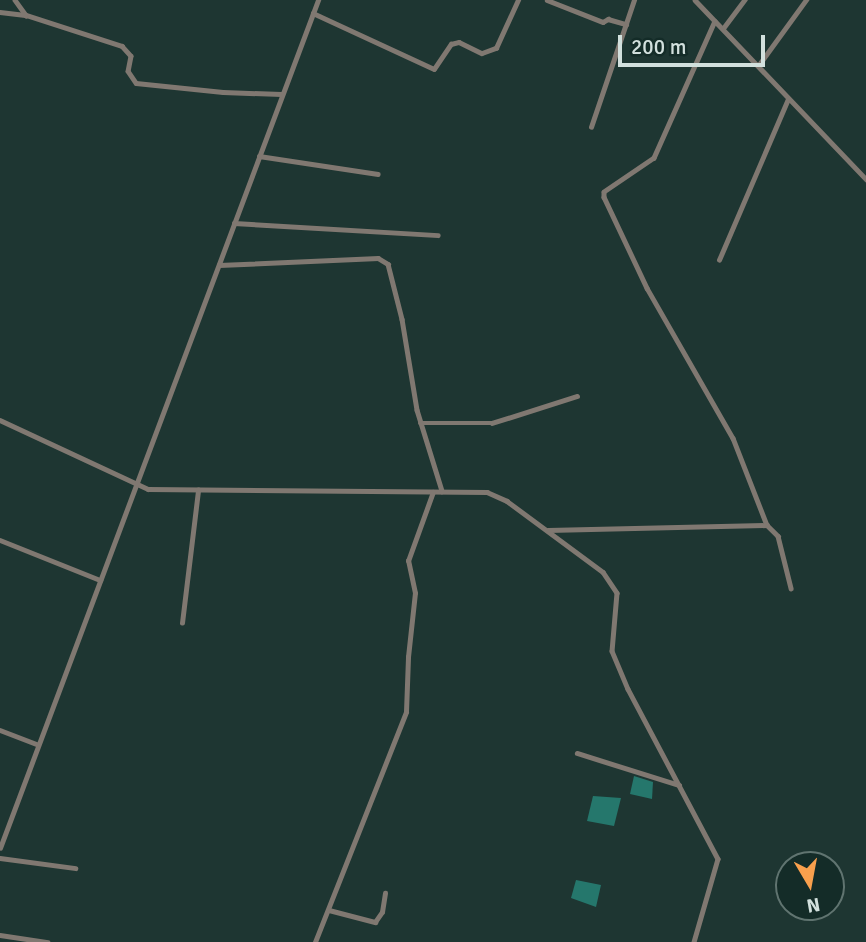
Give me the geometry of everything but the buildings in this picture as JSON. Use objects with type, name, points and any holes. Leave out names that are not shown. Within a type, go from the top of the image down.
[{"type":"street","points":[[15,0],[26,15]]},
{"type":"street","points":[[0,848],[318,0]]},
{"type":"street","points":[[313,13],[422,67],[434,69],[451,44],[459,42],[482,53],[496,48],[518,0]]},
{"type":"street","points":[[547,0],[583,16],[626,24]]},
{"type":"street","points":[[591,127],[634,0]]},
{"type":"street","points":[[695,0],[724,27],[788,99],[866,179]]},
{"type":"street","points":[[724,27],[744,0]]},
{"type":"street","points":[[758,66],[806,0]]},
{"type":"street","points":[[0,12],[26,15],[122,46],[131,56],[128,71],[136,83],[223,92],[281,94]]},
{"type":"street","points":[[715,21],[654,158],[604,192],[604,197],[647,288],[733,438],[768,525],[778,536],[791,588]]},
{"type":"street","points":[[719,260],[788,99]]},
{"type":"street","points":[[259,156],[378,174]]},
{"type":"street","points":[[234,223],[438,235]]},
{"type":"street","points":[[219,265],[382,259],[394,278],[420,423],[442,491]]},
{"type":"street","points":[[420,423],[492,423],[577,396]]},
{"type":"street","points":[[0,419],[134,485],[148,489],[433,492],[470,490],[497,496],[603,572],[616,589],[612,651],[628,689],[718,859],[694,942]]},
{"type":"street","points":[[182,623],[198,490]]},
{"type":"street","points":[[314,942],[406,712],[408,657],[415,593],[408,561],[433,492]]},
{"type":"street","points":[[547,530],[768,525]]},
{"type":"street","points":[[0,540],[100,580]]},
{"type":"street","points":[[0,730],[37,744]]},
{"type":"street","points":[[577,753],[680,786]]},
{"type":"street","points":[[0,858],[75,868]]},
{"type":"street","points":[[329,910],[375,922],[382,912],[385,893]]},
{"type":"street","points":[[0,935],[47,942]]},
{"type":"green space","points":[[634,776],[653,782],[652,799],[630,794]]},
{"type":"green space","points":[[593,796],[621,798],[614,826],[587,821]]},
{"type":"green space","points":[[576,880],[601,885],[596,907],[571,898]]}]
